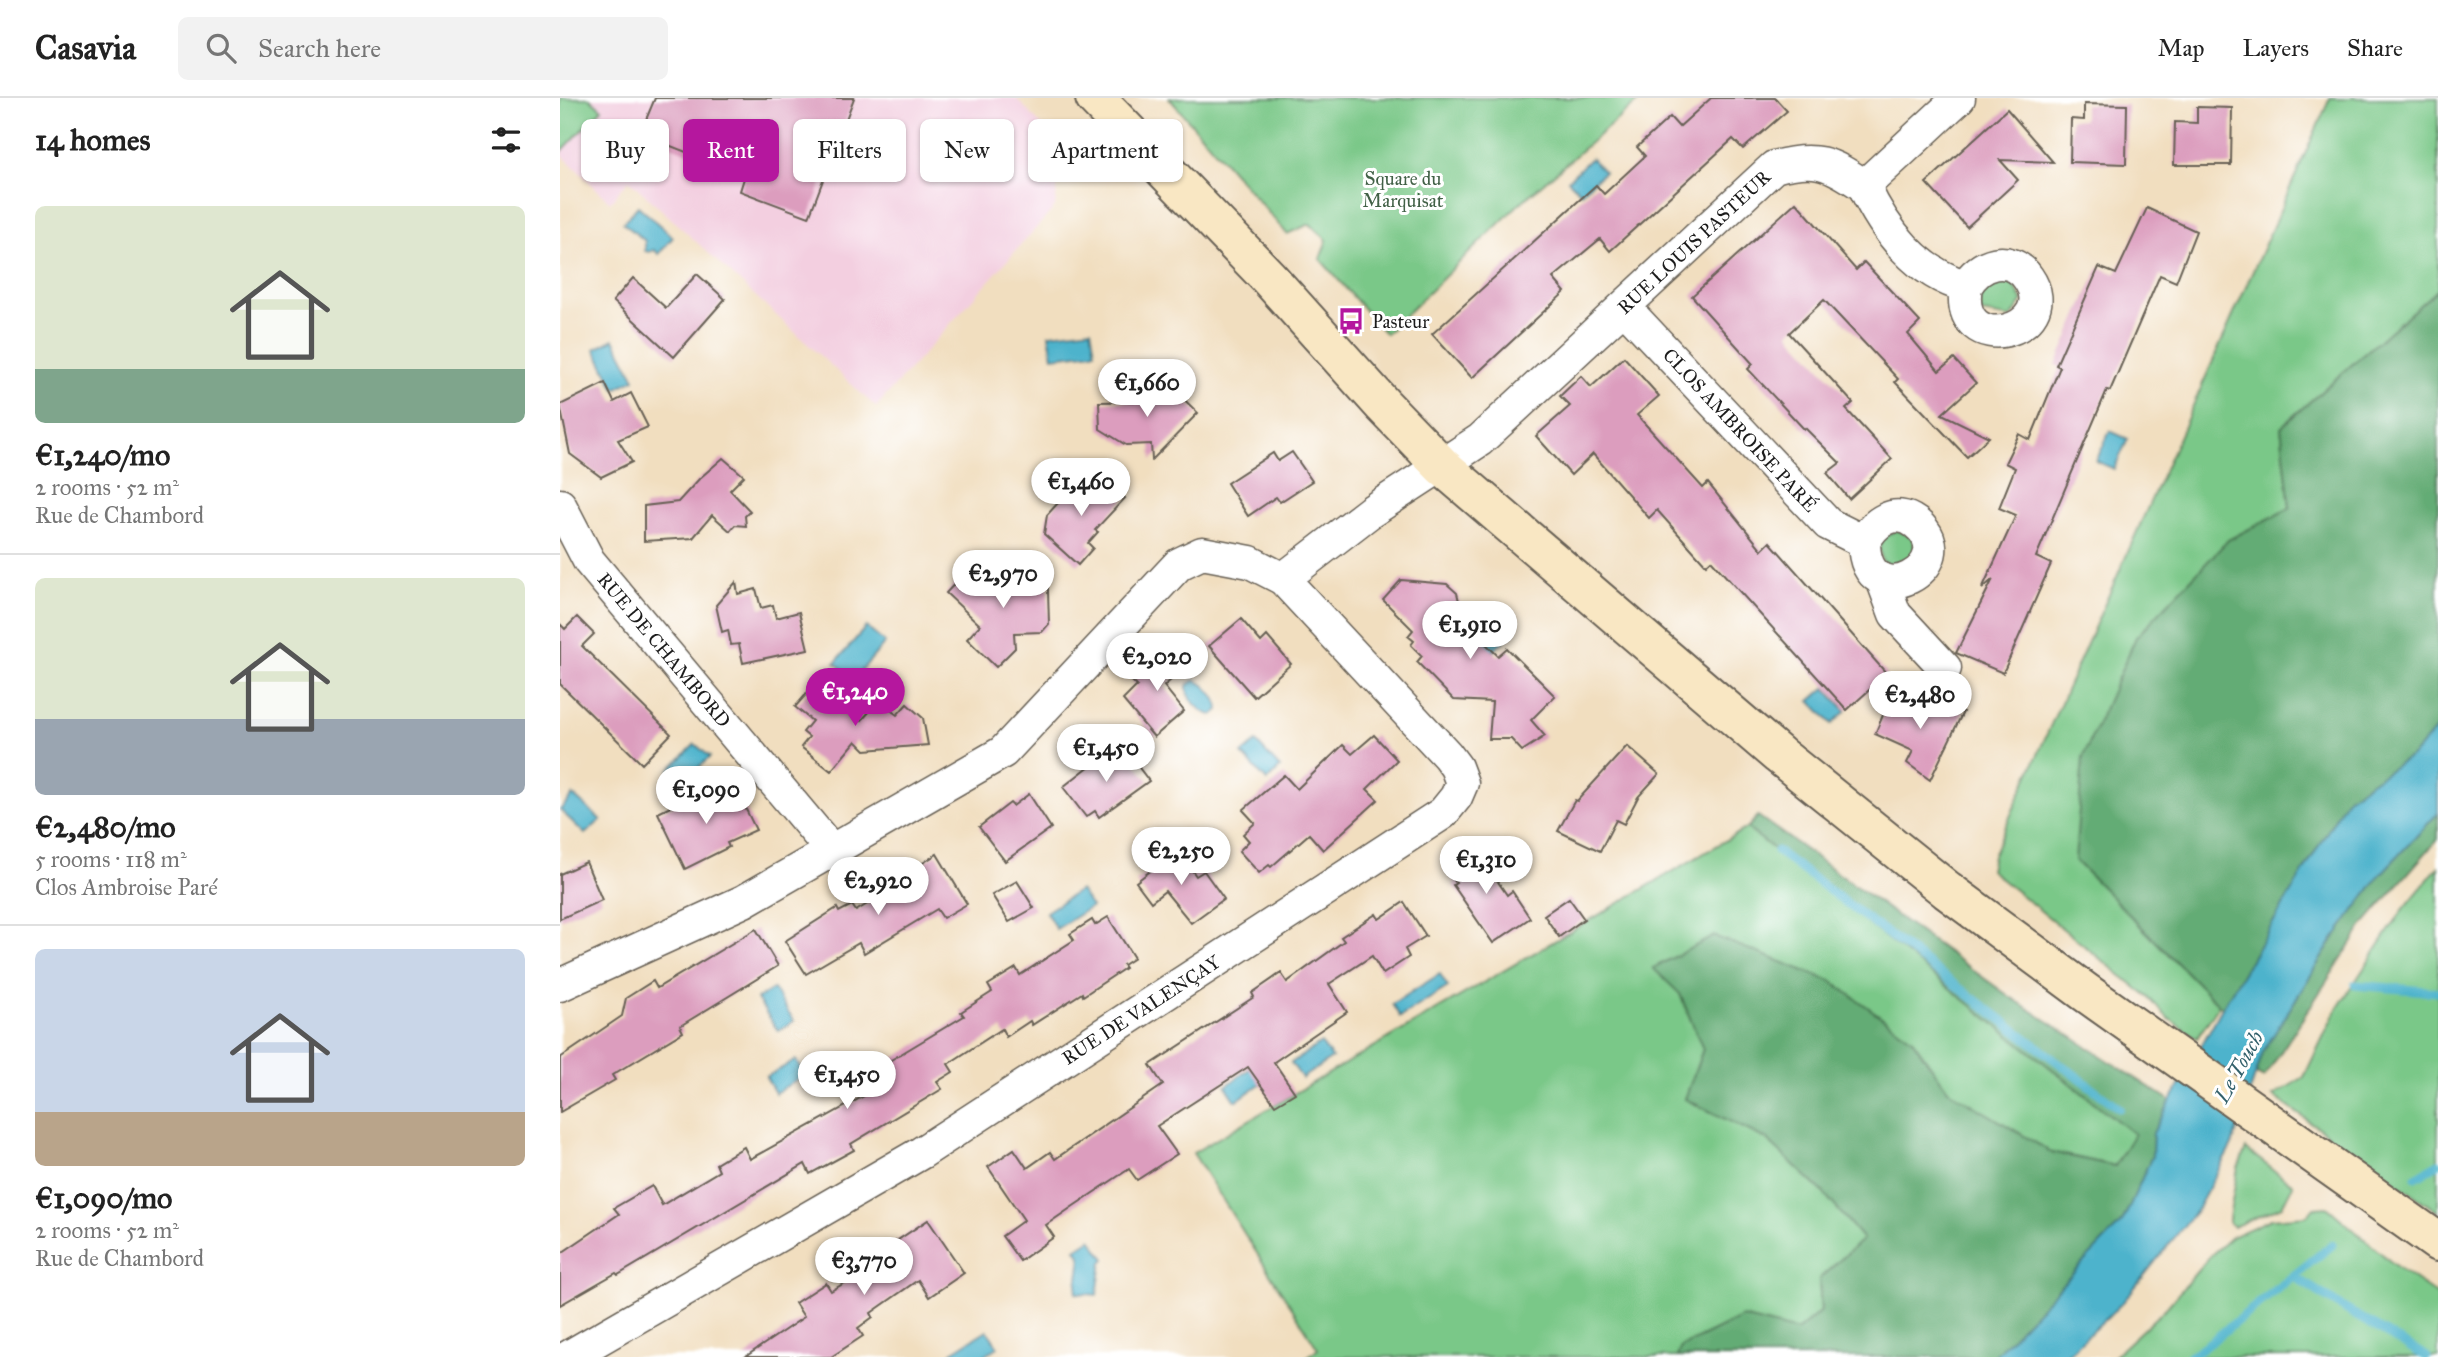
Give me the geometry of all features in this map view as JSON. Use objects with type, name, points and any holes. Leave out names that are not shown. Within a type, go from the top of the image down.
[{"type":"main road","points":[[1095,98],[1268,278],[1442,466],[1779,755],[1947,890],[2314,1156],[2438,1242]]},
{"type":"street","points":[[1959,98],[1864,186],[1883,225],[1929,271],[1947,281],[1966,286]]},
{"type":"street","name":"RUE LOUIS PASTEUR","points":[[1442,466],[1480,440],[1774,167],[1796,161],[1816,160],[1831,165],[1864,186]]},
{"type":"street","name":"CLOS AMBROISE PARÉ","points":[[1623,307],[1828,524],[1864,542]]},
{"type":"street","points":[[560,985],[744,901],[1003,752],[1179,564],[1202,553],[1250,562],[1283,579],[1370,512],[1442,466]]},
{"type":"street","name":"RUE DE CHAMBORD","points":[[560,505],[589,561],[833,852]]},
{"type":"street","points":[[1896,517],[1910,519],[1926,535],[1929,556],[1923,570],[1911,579],[1897,582],[1882,579],[1871,570],[1864,557],[1864,542],[1871,529],[1882,520],[1896,517]]},
{"type":"street","name":"RUE DE VALENÇAY","points":[[568,1357],[921,1153],[1443,813],[1457,797],[1462,783],[1456,767],[1283,579]]},
{"type":"street","points":[[1882,579],[1895,614],[1945,668]]},
{"type":"shaded area","points":[[560,98],[1016,98],[1036,119],[1028,119],[1028,182],[1058,182],[1055,207],[876,407],[631,182],[669,182],[669,119],[581,119],[581,174],[560,153]]},
{"type":"shaded area","points":[[590,182],[627,182],[610,202]]},
{"type":"green space","points":[[560,98],[590,98],[602,109],[592,119],[581,119],[581,131],[560,153]]},
{"type":"green space","name":"Square du Marquisat","points":[[1169,98],[1642,98],[1517,206],[1386,334],[1320,259],[1327,240],[1310,224],[1287,234]]},
{"type":"green space","points":[[2330,98],[2438,98],[2438,289],[2281,427],[2290,508],[2228,540],[2075,860],[2219,1005],[2197,1038],[2168,1018],[2149,998],[1990,870],[1993,855]]},
{"type":"green space","points":[[2008,275],[2023,301],[2011,318],[1981,313],[1979,284]]},
{"type":"green space","points":[[2438,289],[2438,727],[2414,754],[2348,797],[2222,1008],[2075,860],[2083,757],[2136,637],[2228,540],[2290,508],[2281,427]]},
{"type":"green space","points":[[1897,530],[1912,537],[1916,554],[1897,568],[1882,561],[1880,545],[1883,538]]},
{"type":"green space","points":[[2438,813],[2438,839],[2364,924],[2264,1078],[2256,1074],[2263,1052],[2332,941],[2379,876]]},
{"type":"green space","points":[[1758,816],[2009,996],[2171,1101],[2153,1133],[2152,1156],[2123,1221],[1993,1357],[1677,1357],[1681,1347],[1742,1317],[1797,1331],[1821,1311],[1819,1279],[1863,1239],[1823,1192],[1766,1139],[1685,1099],[1703,1049],[1680,994],[1653,968],[1714,936],[1831,981],[1911,1038],[1948,1090],[2051,1152],[2115,1166],[2134,1134],[1747,828]]},
{"type":"green space","points":[[1747,828],[2135,1133],[2114,1166],[2051,1152],[1948,1090],[1911,1038],[1680,994],[1703,1049],[1685,1099],[1766,1139],[1823,1192],[1864,1239],[1819,1279],[1821,1311],[1797,1331],[1742,1317],[1681,1347],[1677,1357],[1307,1357],[1318,1349],[1193,1153]]},
{"type":"green space","points":[[2438,867],[2438,1212],[2273,1096],[2304,1077],[2335,1012],[2402,911]]},
{"type":"green space","points":[[2246,1149],[2293,1185],[2282,1206],[2233,1227],[2229,1218],[2238,1168]]},
{"type":"green space","points":[[2327,1207],[2397,1267],[2438,1296],[2438,1357],[2113,1357],[2167,1307],[2210,1256],[2231,1237],[2271,1219],[2306,1216],[2314,1208]]},
{"type":"water","points":[[1591,158],[1604,172],[1581,193],[1568,180]]},
{"type":"water","points":[[638,206],[673,237],[659,254],[654,250],[645,251],[645,241],[623,223]]},
{"type":"water","points":[[1091,329],[1095,352],[1053,357],[1049,334]]},
{"type":"water","points":[[614,339],[635,379],[615,389],[595,349]]},
{"type":"water","points":[[2110,431],[2128,439],[2114,469],[2096,461]]},
{"type":"water","points":[[1503,618],[1515,630],[1486,658],[1475,646]]},
{"type":"water","points":[[866,627],[885,643],[854,679],[835,663]]},
{"type":"water","points":[[1195,680],[1207,688],[1217,701],[1219,710],[1213,715],[1199,708],[1189,695],[1187,685]]},
{"type":"water","points":[[1825,688],[1846,711],[1832,724],[1810,701]]},
{"type":"water","name":"Le Touch","points":[[2438,727],[2438,813],[2379,876],[2332,941],[2263,1052],[2232,1145],[2198,1208],[2123,1302],[2065,1357],[1993,1357],[2123,1221],[2152,1156],[2153,1133],[2222,1008],[2348,797],[2414,754]]},
{"type":"water","points":[[1256,742],[1280,768],[1267,781],[1242,754]]},
{"type":"water","points":[[695,744],[710,757],[681,784],[669,770]]},
{"type":"water","points":[[573,795],[601,820],[585,834],[560,810]]},
{"type":"water","points":[[1080,890],[1091,907],[1056,929],[1046,912]]},
{"type":"water","points":[[1440,974],[1448,987],[1400,1017],[1392,1004]]},
{"type":"water","points":[[773,989],[794,1021],[778,1031],[757,999]]},
{"type":"water","points":[[1321,1043],[1332,1058],[1302,1078],[1291,1063]]},
{"type":"water","points":[[796,1060],[805,1075],[775,1093],[766,1077]]},
{"type":"water","points":[[1259,1062],[1270,1077],[1236,1101],[1226,1086]]},
{"type":"water","points":[[1091,1239],[1105,1259],[1102,1262],[1097,1295],[1076,1293],[1081,1257],[1076,1249]]},
{"type":"water","points":[[987,1330],[998,1347],[982,1357],[955,1357],[952,1352]]},
{"type":"building","points":[[655,98],[854,98],[846,119],[793,119],[793,182],[822,182],[809,217],[740,191],[743,182],[779,182],[779,119],[683,119],[683,151],[669,145],[669,119],[646,119]]},
{"type":"building","points":[[1711,98],[1775,98],[1787,111],[1743,149],[1733,139],[1610,251],[1600,239],[1553,278],[1565,292],[1472,378],[1432,334],[1596,185],[1604,194],[1645,156],[1637,147],[1670,117],[1679,127]]},
{"type":"building","points":[[2084,104],[2127,105],[2126,164],[2070,162],[2071,119],[2084,120]]},
{"type":"building","points":[[2197,107],[2232,108],[2231,165],[2174,165],[2175,122],[2197,123]]},
{"type":"building","points":[[2007,109],[2053,162],[2000,160],[2018,180],[1967,227],[1926,183]]},
{"type":"building","points":[[1796,202],[1856,270],[1864,262],[1920,322],[1908,334],[1939,371],[1954,359],[1976,383],[1942,414],[1989,437],[1967,457],[1895,382],[1898,379],[1824,300],[1789,333],[1853,403],[1846,409],[1892,459],[1849,499],[1827,473],[1840,463],[1748,369],[1753,364],[1692,296]]},
{"type":"building","points":[[2147,208],[2196,231],[2176,282],[2160,275],[2110,391],[2107,390],[2036,557],[2051,564],[2003,673],[1956,653],[1993,579],[1982,589],[2016,515],[1999,508],[2015,468],[2005,463],[2019,434],[2030,440],[2060,367],[2056,365],[2099,267],[2116,274]]},
{"type":"building","points":[[697,274],[725,299],[674,357],[613,301],[633,278],[666,308]]},
{"type":"building","points":[[1624,357],[1659,396],[1637,415],[1703,488],[1708,483],[1762,550],[1770,542],[1887,674],[1847,710],[1711,560],[1706,565],[1657,510],[1649,518],[1593,454],[1571,475],[1536,436],[1570,406],[1560,396],[1581,376],[1591,387]]},
{"type":"building","points":[[1165,381],[1198,413],[1152,460],[1151,444],[1126,445],[1100,429],[1099,402],[1147,401]]},
{"type":"building","points":[[605,383],[614,402],[631,393],[648,427],[618,440],[632,462],[601,477],[570,454],[560,405]]},
{"type":"building","points":[[1292,452],[1312,481],[1280,502],[1276,497],[1248,516],[1227,483],[1273,453],[1278,461]]},
{"type":"building","points":[[723,458],[744,476],[730,490],[750,511],[745,516],[746,526],[735,525],[730,531],[712,515],[693,538],[644,541],[644,506],[678,502]]},
{"type":"building","points":[[1102,476],[1125,498],[1095,530],[1098,532],[1088,543],[1093,548],[1078,565],[1044,534],[1047,515],[1069,491],[1072,494],[1082,484],[1088,489]]},
{"type":"building","points":[[1047,557],[1049,624],[1042,632],[1014,633],[1015,648],[996,667],[967,639],[980,625],[946,593],[959,579],[997,576],[1014,592]]},
{"type":"building","points":[[1401,580],[1447,584],[1457,593],[1460,605],[1472,619],[1467,625],[1498,656],[1507,648],[1555,696],[1531,720],[1545,736],[1522,751],[1511,739],[1489,739],[1492,702],[1454,700],[1417,662],[1422,656],[1411,645],[1414,641],[1408,636],[1413,630],[1383,600]]},
{"type":"building","points":[[736,582],[738,594],[756,589],[761,608],[773,605],[776,618],[799,612],[808,649],[743,663],[739,644],[731,645],[728,630],[722,632],[716,605]]},
{"type":"building","points":[[577,617],[594,634],[582,646],[671,734],[642,764],[560,684],[560,624],[565,629]]},
{"type":"building","points":[[1241,619],[1261,642],[1267,636],[1291,664],[1254,697],[1209,646]]},
{"type":"building","points":[[1170,646],[1187,666],[1164,686],[1184,711],[1154,737],[1123,700],[1137,686],[1132,681]]},
{"type":"building","points":[[817,682],[862,720],[879,701],[897,715],[907,704],[923,718],[928,745],[865,750],[856,741],[831,771],[801,747],[809,737],[803,732],[812,721],[795,707]]},
{"type":"building","points":[[1891,696],[1918,707],[1925,715],[1934,698],[1963,712],[1930,780],[1907,763],[1913,751],[1875,734]]},
{"type":"building","points":[[1374,735],[1397,760],[1367,789],[1378,800],[1323,850],[1309,834],[1271,867],[1269,865],[1259,873],[1239,851],[1249,841],[1243,834],[1255,823],[1243,810],[1284,775],[1297,789],[1343,745],[1352,754]]},
{"type":"building","points":[[1627,746],[1659,774],[1638,797],[1624,824],[1616,820],[1600,851],[1558,831],[1575,800],[1577,801]]},
{"type":"building","points":[[1124,748],[1149,781],[1099,817],[1095,811],[1086,817],[1063,787],[1100,758],[1105,763]]},
{"type":"building","points":[[736,789],[756,830],[727,843],[729,847],[685,869],[658,813],[691,797],[696,807]]},
{"type":"building","points":[[1029,794],[1051,828],[1005,861],[979,827],[1010,803],[1013,806]]},
{"type":"building","points":[[1475,848],[1507,895],[1512,891],[1530,918],[1493,943],[1453,885],[1456,883],[1445,868]]},
{"type":"building","points":[[1178,850],[1196,876],[1204,871],[1224,899],[1191,923],[1165,891],[1151,902],[1136,882]]},
{"type":"building","points":[[937,854],[967,904],[943,918],[937,909],[864,953],[859,943],[806,974],[785,941],[837,908],[839,912],[852,905],[856,911],[918,873],[915,868]]},
{"type":"building","points":[[586,862],[602,900],[560,919],[560,874]]},
{"type":"building","points":[[1017,881],[1034,908],[1009,922],[992,895]]},
{"type":"building","points":[[1569,898],[1584,919],[1559,937],[1544,915]]},
{"type":"building","points":[[1404,902],[1426,936],[1405,949],[1409,957],[1383,974],[1372,956],[1329,984],[1347,1012],[1274,1062],[1295,1093],[1275,1105],[1248,1067],[1157,1126],[1177,1154],[1137,1180],[1129,1169],[1075,1205],[1046,1225],[1054,1237],[1020,1261],[1002,1236],[1024,1220],[988,1167],[1014,1149],[1027,1168],[1050,1152],[1055,1159],[1163,1085],[1150,1065],[1254,997],[1252,993],[1281,973],[1287,982],[1344,941],[1341,937],[1376,914],[1379,919]]},
{"type":"building","points":[[1108,917],[1134,958],[1123,965],[1125,968],[1032,1025],[1030,1021],[1006,1037],[1002,1029],[948,1064],[953,1072],[937,1082],[942,1089],[851,1144],[854,1150],[810,1174],[805,1164],[618,1275],[616,1273],[560,1305],[560,1254],[619,1214],[614,1208],[652,1186],[662,1205],[719,1171],[716,1164],[744,1147],[750,1159],[875,1090],[866,1075],[964,1016],[961,1012],[992,992],[988,985],[1016,968],[1020,975],[1074,940],[1070,934],[1092,920],[1095,925]]},
{"type":"building","points":[[756,929],[778,966],[680,1026],[683,1032],[612,1075],[615,1080],[560,1112],[560,1058],[622,1016],[626,998],[653,981],[657,988]]},
{"type":"building","points":[[928,1220],[964,1273],[929,1297],[918,1280],[871,1313],[873,1317],[858,1328],[863,1336],[831,1357],[745,1357],[804,1317],[795,1303],[826,1283],[831,1291],[848,1281],[898,1245],[895,1242]]},
{"type":"waterway","points":[[1777,851],[2119,1108]]},
{"type":"waterway","points":[[2355,985],[2438,992]]},
{"type":"waterway","points":[[2416,1177],[2438,1164]]},
{"type":"waterway","points":[[2189,1357],[2332,1245]]},
{"type":"waterway","points":[[2293,1276],[2427,1357]]},
{"type":"place","name":"Pasteur","points":[[1351,321]]}]
